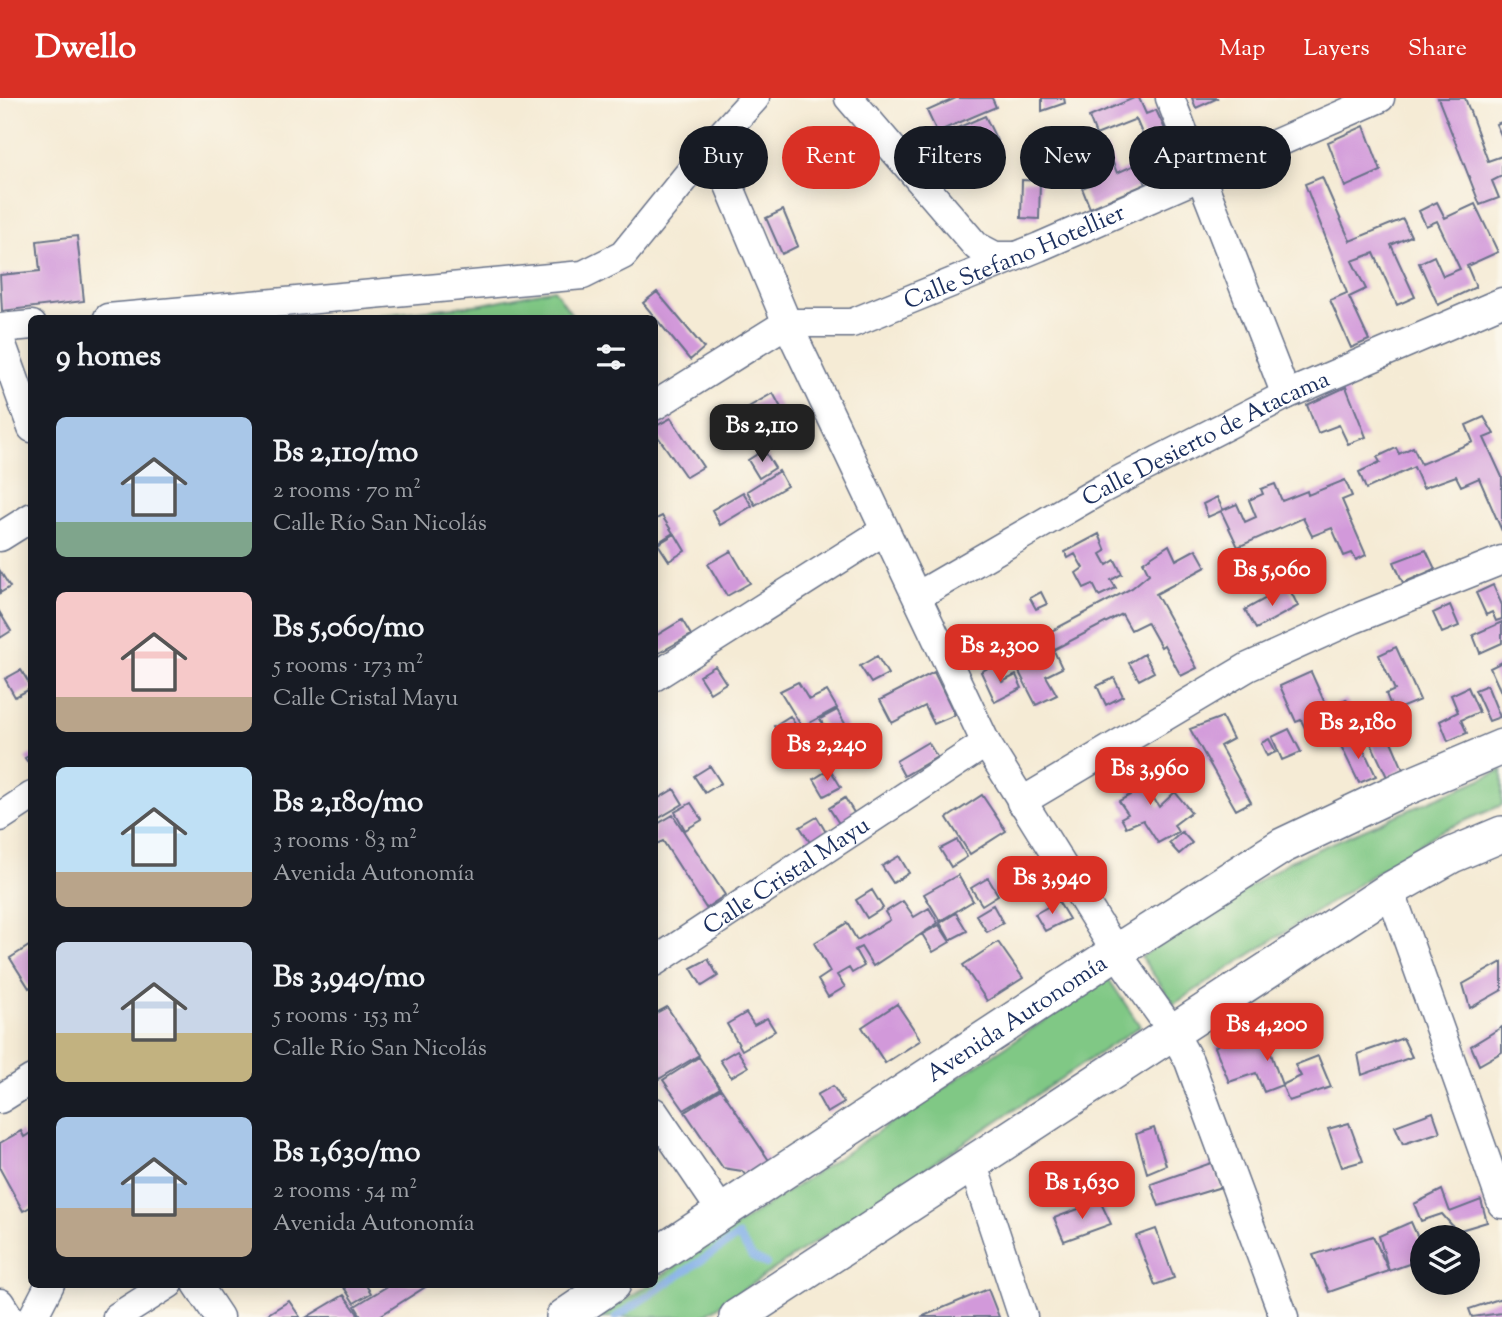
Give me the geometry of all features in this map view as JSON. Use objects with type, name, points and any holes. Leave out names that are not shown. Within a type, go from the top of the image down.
[{"type":"street","points":[[729,126],[755,98]]},
{"type":"street","points":[[849,98],[976,246],[995,256],[1015,256]]},
{"type":"street","points":[[1170,98],[1181,126]]},
{"type":"street","name":"Calle Stefano Hotellier","points":[[1291,137],[1380,98]]},
{"type":"street","points":[[141,315],[583,275],[623,255],[679,186]]},
{"type":"street","points":[[731,189],[787,323],[884,531],[919,595],[986,743],[1116,952],[1173,1032],[1189,1061],[1284,1317]]},
{"type":"street","name":"Calle Stefano Hotellier","points":[[787,323],[852,323],[1170,189]]},
{"type":"street","points":[[1205,189],[1286,394]]},
{"type":"street","name":"Calle Desierto de Atacama","points":[[919,595],[1102,489],[1286,394],[1502,302]]},
{"type":"street","points":[[658,404],[787,323]]},
{"type":"street","points":[[0,328],[28,326]]},
{"type":"street","points":[[0,339],[28,417]]},
{"type":"street","points":[[0,537],[28,520]]},
{"type":"street","points":[[658,674],[884,531]]},
{"type":"street","points":[[1021,802],[1248,667],[1354,619],[1502,560]]},
{"type":"street","name":"Calle Cristal Mayu","points":[[658,959],[986,743]]},
{"type":"street","name":"Avenida Autonomía","points":[[658,1254],[1116,952],[1282,846],[1400,790],[1502,747]]},
{"type":"street","points":[[0,817],[28,799]]},
{"type":"street","points":[[737,1317],[1390,890],[1452,855],[1502,834]]},
{"type":"street","points":[[1390,890],[1502,1204]]},
{"type":"street","points":[[0,1099],[28,1082]]},
{"type":"street","points":[[658,1118],[722,1212]]},
{"type":"street","points":[[971,1162],[1023,1317]]},
{"type":"street","points":[[33,1317],[48,1288]]},
{"type":"street","points":[[117,1317],[163,1288]]},
{"type":"street","points":[[200,1288],[219,1317]]},
{"type":"street","points":[[565,1317],[607,1288]]},
{"type":"street","points":[[0,1303],[9,1317]]},
{"type":"green space","points":[[554,289],[572,315],[383,315],[483,304]]},
{"type":"green space","points":[[1502,770],[1502,805],[1439,832],[1174,1004],[1141,957],[1290,861]]},
{"type":"green space","points":[[1108,978],[1140,1026],[702,1317],[599,1317],[643,1288],[658,1288],[658,1278]]},
{"type":"building","points":[[956,98],[992,98],[996,107],[951,126],[934,126],[927,111]]},
{"type":"building","points":[[1042,98],[1064,98],[1065,103],[1042,111]]},
{"type":"building","points":[[1139,98],[1146,114],[1156,110],[1164,126],[1139,126],[1136,119],[1115,127],[1092,126],[1089,117]]},
{"type":"building","points":[[1192,98],[1218,98],[1196,108]]},
{"type":"building","points":[[1438,98],[1465,98],[1488,161],[1502,156],[1502,176],[1492,181],[1499,198],[1480,205]]},
{"type":"building","points":[[985,116],[990,126],[962,126]]},
{"type":"building","points":[[1502,122],[1502,137],[1496,124]]},
{"type":"building","points":[[1364,126],[1381,171],[1345,187],[1328,142]]},
{"type":"building","points":[[1115,168],[1117,173],[1129,168],[1129,189],[1134,189],[1090,208],[1082,189],[1115,189]]},
{"type":"building","points":[[1322,177],[1350,241],[1403,219],[1411,236],[1391,245],[1415,297],[1397,305],[1374,253],[1352,261],[1366,289],[1349,297],[1369,340],[1351,348],[1330,300],[1347,293],[1305,184]]},
{"type":"building","points":[[1022,189],[1040,189],[1039,219],[1021,218]]},
{"type":"building","points":[[1437,202],[1445,218],[1475,204],[1498,252],[1467,266],[1476,287],[1438,305],[1419,263],[1434,256],[1443,276],[1460,269],[1437,221],[1426,226],[1419,211]]},
{"type":"building","points":[[783,210],[798,246],[782,254],[766,218]]},
{"type":"building","points":[[77,236],[84,301],[2,311],[0,275],[40,271],[37,241]]},
{"type":"building","points":[[657,292],[704,348],[690,360],[658,321],[658,315],[653,315],[643,303]]},
{"type":"building","points":[[1346,387],[1366,437],[1348,444],[1339,425],[1318,433],[1307,405]]},
{"type":"building","points":[[773,393],[785,415],[751,435],[738,413]]},
{"type":"building","points":[[1484,417],[1494,434],[1484,438],[1502,477],[1502,531],[1479,478],[1461,486],[1456,476],[1423,488],[1414,467],[1366,489],[1359,472],[1380,462],[1377,457],[1396,448],[1399,454],[1413,447],[1421,464],[1473,442],[1466,425]]},
{"type":"building","points":[[671,418],[703,467],[686,477],[658,437],[658,425]]},
{"type":"building","points":[[764,450],[775,468],[759,478],[748,460]]},
{"type":"building","points":[[779,471],[787,486],[755,505],[747,491]]},
{"type":"building","points":[[1345,480],[1352,496],[1342,500],[1366,555],[1356,560],[1352,553],[1344,556],[1332,528],[1312,536],[1303,518],[1238,547],[1221,511],[1208,517],[1203,504],[1217,497],[1223,510],[1237,504],[1245,522],[1256,517],[1249,500],[1263,494],[1261,489],[1275,484],[1282,501],[1307,491],[1308,495]]},
{"type":"building","points":[[743,492],[752,506],[720,525],[712,510]]},
{"type":"building","points":[[662,516],[673,533],[658,542],[658,518]]},
{"type":"building","points":[[675,534],[685,551],[669,561],[658,544]]},
{"type":"building","points":[[1099,534],[1106,551],[1101,554],[1107,565],[1115,560],[1122,574],[1111,580],[1116,588],[1099,596],[1093,584],[1084,588],[1076,573],[1083,568],[1075,554],[1068,558],[1065,552]]},
{"type":"building","points":[[1169,545],[1176,560],[1196,549],[1206,567],[1156,594],[1197,668],[1181,676],[1164,645],[1161,647],[1147,622],[1131,630],[1122,614],[1051,651],[1044,635],[1132,588],[1149,574],[1143,562]]},
{"type":"building","points":[[1426,550],[1435,569],[1403,583],[1394,562]]},
{"type":"building","points":[[731,551],[750,583],[727,596],[708,564]]},
{"type":"building","points":[[0,571],[10,587],[0,593]]},
{"type":"building","points":[[1493,585],[1502,605],[1502,619],[1496,621],[1492,612],[1486,615],[1476,593]]},
{"type":"building","points":[[1288,586],[1298,606],[1256,629],[1245,610]]},
{"type":"building","points":[[1041,592],[1047,604],[1036,609],[1030,598]]},
{"type":"building","points":[[1450,605],[1459,626],[1442,633],[1433,613]]},
{"type":"building","points":[[0,613],[11,631],[0,638]]},
{"type":"building","points":[[682,620],[691,635],[659,653],[658,635]]},
{"type":"building","points":[[1502,622],[1502,643],[1480,653],[1473,635]]},
{"type":"building","points":[[1396,647],[1420,700],[1393,711],[1386,694],[1395,690],[1379,655]]},
{"type":"building","points":[[1054,651],[1062,668],[1046,676],[1057,695],[1036,705],[1018,670]]},
{"type":"building","points":[[1144,654],[1154,672],[1139,680],[1129,663]]},
{"type":"building","points":[[877,656],[888,674],[871,683],[860,666]]},
{"type":"building","points":[[1502,662],[1502,694],[1490,668]]},
{"type":"building","points":[[995,664],[1002,682],[1016,675],[1022,688],[995,702],[981,672]]},
{"type":"building","points":[[715,666],[726,683],[710,693],[699,676]]},
{"type":"building","points":[[21,670],[28,681],[28,690],[15,697],[5,679]]},
{"type":"building","points":[[934,672],[955,715],[934,724],[925,706],[892,723],[880,700]]},
{"type":"building","points":[[1311,672],[1332,719],[1307,732],[1301,720],[1296,722],[1280,686]]},
{"type":"building","points":[[1114,678],[1123,696],[1106,705],[1097,686]]},
{"type":"building","points":[[798,682],[809,700],[827,691],[837,708],[802,727],[780,691]]},
{"type":"building","points":[[1487,685],[1500,717],[1489,721],[1475,690]]},
{"type":"building","points":[[1468,687],[1479,712],[1461,720],[1467,733],[1448,741],[1440,721],[1458,712],[1451,695]]},
{"type":"building","points":[[1346,699],[1356,720],[1338,728],[1329,707]]},
{"type":"building","points":[[837,710],[847,727],[831,737],[820,719]]},
{"type":"building","points":[[790,716],[801,734],[784,744],[774,726]]},
{"type":"building","points":[[1222,717],[1233,739],[1220,746],[1251,802],[1236,810],[1190,729]]},
{"type":"building","points":[[1384,725],[1403,769],[1387,777],[1366,733]]},
{"type":"building","points":[[1289,729],[1301,752],[1282,760],[1272,737]]},
{"type":"building","points":[[1358,738],[1376,776],[1359,783],[1341,746]]},
{"type":"building","points":[[1269,739],[1276,752],[1267,756],[1261,743]]},
{"type":"building","points":[[928,742],[937,757],[904,776],[896,761]]},
{"type":"building","points":[[1133,764],[1159,807],[1175,792],[1191,812],[1174,825],[1178,832],[1158,843],[1143,820],[1126,827],[1121,818],[1128,814],[1119,801],[1130,795],[1117,773]]},
{"type":"building","points":[[710,766],[721,783],[705,793],[694,776]]},
{"type":"building","points":[[830,769],[841,787],[824,796],[814,779]]},
{"type":"building","points":[[674,789],[683,804],[658,819],[658,799]]},
{"type":"building","points":[[982,795],[1006,831],[970,854],[947,818]]},
{"type":"building","points":[[845,798],[856,816],[840,825],[829,808]]},
{"type":"building","points":[[691,803],[702,820],[685,830],[675,812]]},
{"type":"building","points":[[673,815],[725,895],[706,908],[663,841],[658,843],[658,824]]},
{"type":"building","points":[[817,817],[827,834],[811,844],[800,827]]},
{"type":"building","points":[[1182,832],[1192,843],[1179,854],[1169,843]]},
{"type":"building","points":[[957,840],[967,857],[951,867],[940,849]]},
{"type":"building","points":[[899,856],[909,873],[893,883],[882,866]]},
{"type":"building","points":[[958,875],[973,901],[940,921],[924,894]]},
{"type":"building","points":[[988,878],[998,895],[982,905],[971,888]]},
{"type":"building","points":[[872,890],[883,908],[867,918],[856,900]]},
{"type":"building","points":[[903,901],[914,917],[929,908],[938,923],[873,966],[861,947],[855,950],[864,966],[852,973],[849,968],[837,975],[845,987],[828,997],[818,980],[830,972],[814,943],[847,923],[857,940],[890,920],[885,912]]},
{"type":"building","points":[[1058,901],[1069,919],[1045,931],[1035,914]]},
{"type":"building","points":[[993,905],[1003,923],[987,932],[976,915]]},
{"type":"building","points":[[956,913],[967,931],[950,940],[940,923]]},
{"type":"building","points":[[939,925],[950,942],[933,952],[922,934]]},
{"type":"building","points":[[998,942],[1023,978],[987,1001],[963,965]]},
{"type":"building","points":[[28,947],[28,986],[10,958]]},
{"type":"building","points":[[708,959],[718,976],[702,986],[691,968]]},
{"type":"building","points":[[1502,962],[1502,990],[1470,1008],[1463,984]]},
{"type":"building","points":[[897,1004],[921,1040],[885,1063],[862,1027]]},
{"type":"building","points":[[667,1007],[699,1055],[659,1079],[658,1078],[658,1012]]},
{"type":"building","points":[[746,1013],[754,1025],[767,1018],[775,1031],[742,1050],[727,1024]]},
{"type":"building","points":[[1257,1014],[1282,1085],[1264,1092],[1256,1073],[1229,1082],[1215,1047]]},
{"type":"building","points":[[1502,1027],[1502,1052],[1479,1065],[1471,1046]]},
{"type":"building","points":[[1403,1038],[1412,1057],[1362,1075],[1358,1054]]},
{"type":"building","points":[[737,1050],[748,1067],[731,1077],[720,1060]]},
{"type":"building","points":[[1318,1056],[1331,1087],[1289,1101],[1282,1085],[1301,1076],[1295,1065]]},
{"type":"building","points":[[699,1057],[720,1088],[684,1110],[663,1080]]},
{"type":"building","points":[[833,1086],[844,1103],[827,1113],[817,1095]]},
{"type":"building","points":[[721,1089],[770,1162],[746,1176],[742,1171],[723,1168],[685,1112]]},
{"type":"building","points":[[1433,1112],[1440,1132],[1403,1144],[1395,1126]]},
{"type":"building","points":[[1349,1123],[1363,1161],[1342,1167],[1328,1129]]},
{"type":"building","points":[[1154,1128],[1166,1165],[1147,1173],[1136,1134]]},
{"type":"building","points":[[21,1131],[24,1137],[28,1134],[28,1208],[23,1211],[0,1169],[0,1143]]},
{"type":"building","points":[[1211,1163],[1221,1187],[1159,1206],[1151,1184]]},
{"type":"building","points":[[1442,1190],[1450,1212],[1481,1200],[1487,1222],[1477,1225],[1452,1225],[1442,1214],[1421,1221],[1414,1204]]},
{"type":"building","points":[[1100,1201],[1111,1224],[1064,1241],[1054,1218]]},
{"type":"building","points":[[1411,1222],[1412,1225],[1410,1225],[1410,1264],[1389,1271],[1379,1236]]},
{"type":"building","points":[[1156,1229],[1174,1278],[1155,1285],[1136,1236]]},
{"type":"building","points":[[1373,1236],[1389,1271],[1329,1292],[1313,1255]]},
{"type":"building","points":[[344,1288],[368,1288],[371,1293],[354,1303]]},
{"type":"building","points":[[384,1288],[424,1288],[378,1317],[362,1317],[355,1306]]},
{"type":"building","points":[[988,1289],[999,1317],[921,1317]]},
{"type":"building","points":[[344,1295],[360,1317],[307,1317]]},
{"type":"building","points":[[1502,1298],[1502,1313],[1472,1317],[1469,1309]]},
{"type":"building","points":[[289,1301],[300,1317],[263,1317]]},
{"type":"waterway","points":[[616,1317],[738,1236],[752,1257],[766,1264]]}]
